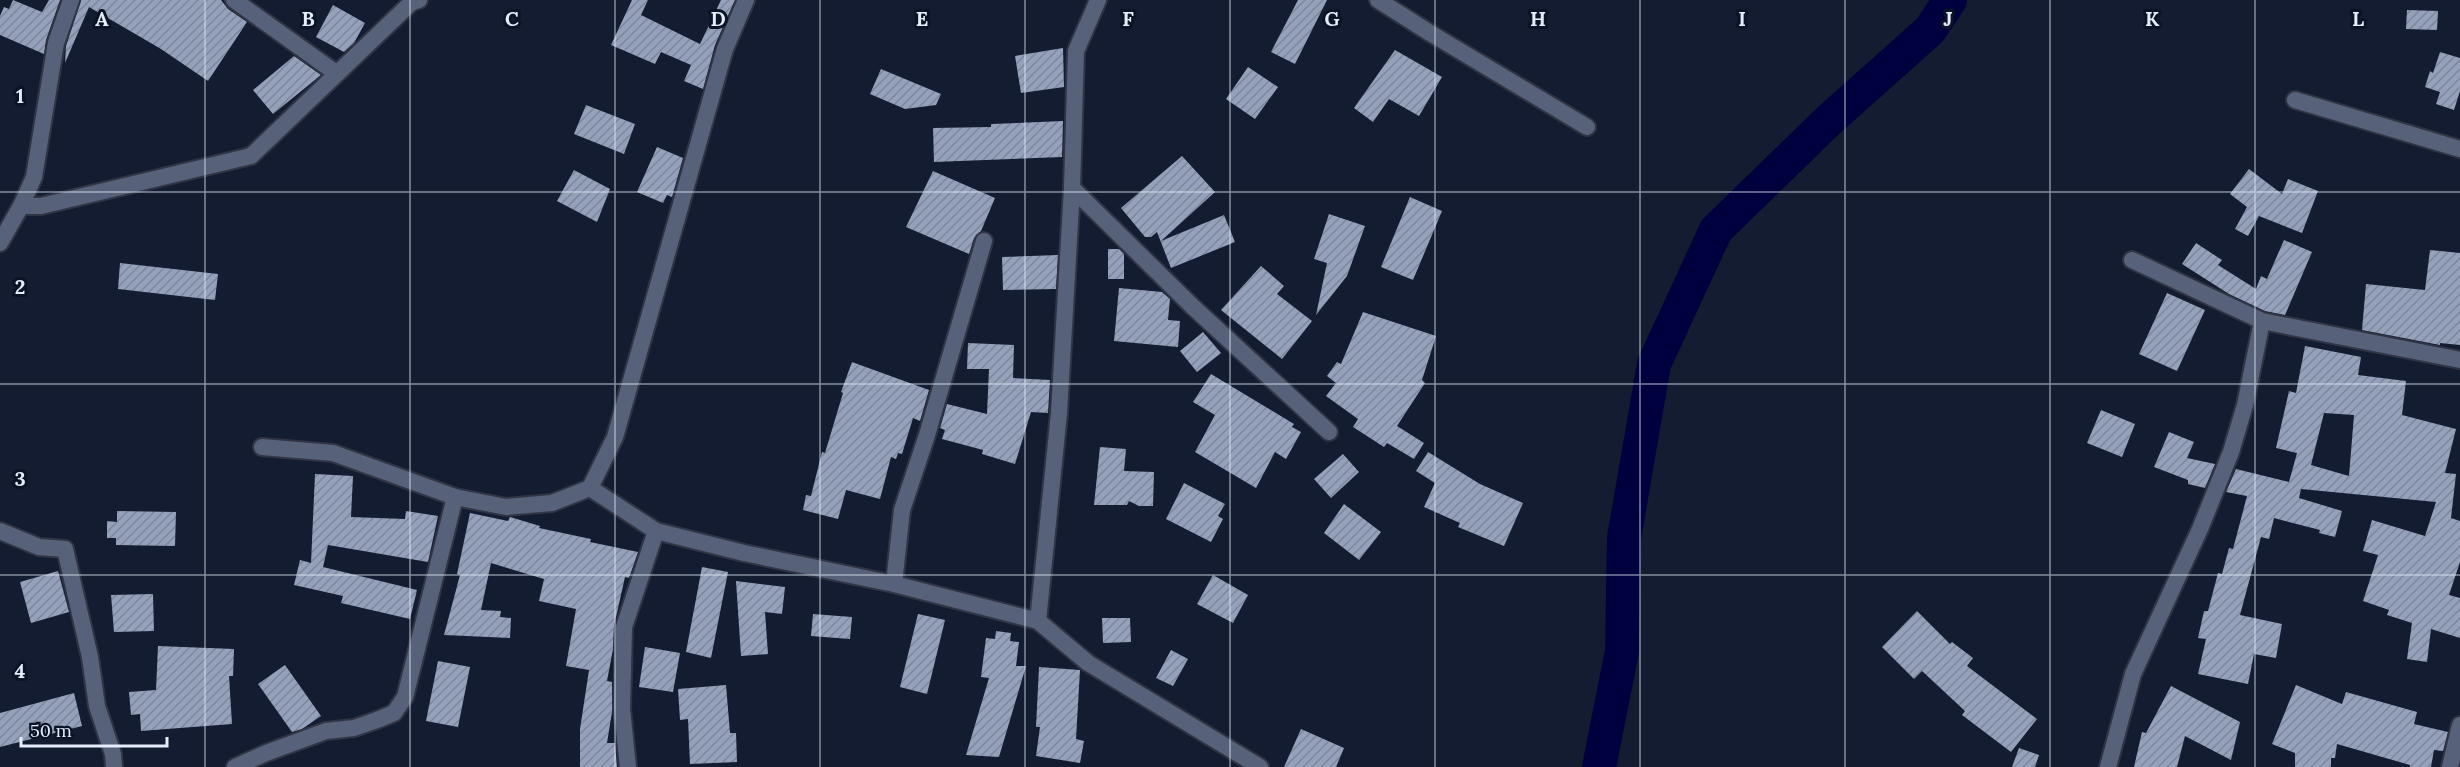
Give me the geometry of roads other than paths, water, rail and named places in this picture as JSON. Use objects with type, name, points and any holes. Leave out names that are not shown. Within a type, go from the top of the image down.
[{"type":"street","points":[[0,243],[34,177],[56,43],[71,0]]},
{"type":"street","points":[[234,0],[336,73]]},
{"type":"street","points":[[21,206],[41,206],[251,156],[412,2],[420,0]]},
{"type":"street","points":[[262,447],[333,453],[455,497],[506,507],[552,503],[590,488],[615,437],[725,49],[746,0]]},
{"type":"street","points":[[1038,621],[1059,413],[1072,188],[1076,51],[1098,0]]},
{"type":"street","points":[[1378,0],[1587,127]]},
{"type":"street","points":[[2295,100],[2460,150]]},
{"type":"street","points":[[1072,188],[1192,306],[1329,432]]},
{"type":"street","points":[[894,584],[902,510],[927,435],[984,241]]},
{"type":"street","points":[[2132,260],[2262,321],[2460,360]]},
{"type":"street","points":[[2108,767],[2133,674],[2200,529],[2230,452],[2245,405],[2262,321]]},
{"type":"street","points":[[590,488],[656,531],[744,553],[894,584],[1038,621],[1088,663],[1260,767]]},
{"type":"street","points":[[235,767],[326,731],[354,728],[394,713],[405,697],[455,497]]},
{"type":"street","points":[[0,531],[39,547],[65,549],[90,657],[97,706],[113,754],[114,767]]},
{"type":"street","points":[[628,767],[622,709],[624,627],[656,531]]},
{"type":"street","points":[[2450,767],[2460,725]]},
{"type":"waterway","points":[[1599,767],[1622,651],[1624,538],[1654,364],[1716,230],[1828,121],[1930,30],[1950,0]]}]
